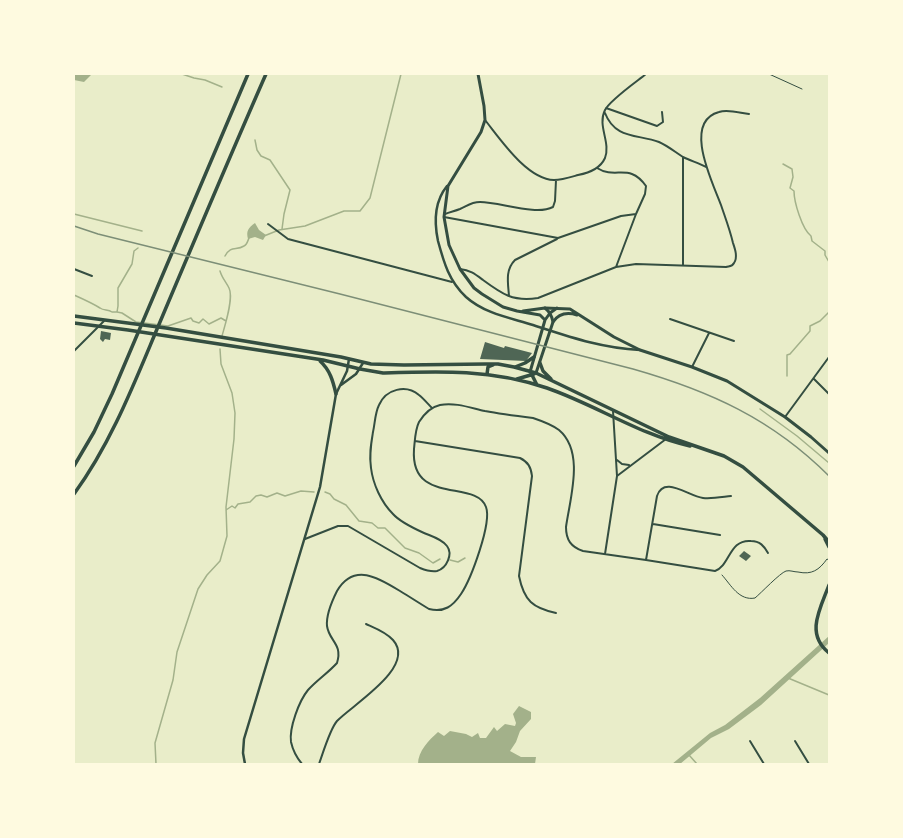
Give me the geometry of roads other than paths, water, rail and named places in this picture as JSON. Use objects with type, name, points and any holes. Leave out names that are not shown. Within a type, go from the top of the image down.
[{"type":"highway","points":[[74,466],[94,432],[112,394],[248,74]]},
{"type":"highway","points":[[74,494],[95,463],[126,402],[266,74]]},
{"type":"highway","points":[[74,316],[166,328],[349,359],[363,363],[391,365],[498,364],[514,367],[531,373],[536,373],[613,410],[667,439]]},
{"type":"highway","points":[[74,323],[319,360],[383,373],[453,372],[487,374],[516,379],[537,385],[667,439],[705,449],[724,456],[743,467],[823,535],[829,542]]},
{"type":"highway","points":[[514,367],[525,364],[534,357]]},
{"type":"highway","points":[[319,360],[326,367],[332,378],[336,394]]},
{"type":"highway","points":[[540,363],[543,371],[553,381]]},
{"type":"highway","points":[[487,374],[488,367],[498,364]]},
{"type":"highway","points":[[516,379],[531,373]]},
{"type":"highway","points":[[531,373],[537,385]]},
{"type":"highway","points":[[823,535],[829,547]]},
{"type":"highway","points":[[827,652],[817,639],[816,626],[817,616],[829,585]]},
{"type":"main road","points":[[478,74],[485,120],[481,132],[448,186],[445,216],[449,246],[460,269],[474,288],[498,305],[517,311],[540,315],[544,322]]},
{"type":"main road","points":[[517,311],[545,308],[570,309],[614,338],[640,350],[692,367],[727,381],[785,417],[829,453]]},
{"type":"main road","points":[[545,308],[552,315],[552,324]]},
{"type":"main road","points":[[531,373],[544,322],[550,313],[557,308]]},
{"type":"main road","points":[[536,373],[552,324],[557,316],[560,314],[569,313],[579,315]]},
{"type":"street","points":[[485,120],[521,163],[537,175],[547,179],[556,180],[587,173],[598,168],[605,157],[606,150],[602,124],[606,108],[646,74]]},
{"type":"street","points":[[606,108],[657,126],[663,122],[662,112]]},
{"type":"street","points":[[460,269],[471,271],[509,297],[517,300],[527,300],[538,298],[616,267],[636,264],[732,266],[736,258],[736,252],[732,237],[706,167],[701,134],[703,124],[708,118],[720,111],[749,114]]},
{"type":"street","points":[[604,112],[610,124],[618,130],[658,142],[683,157],[706,167]]},
{"type":"street","points":[[683,157],[683,265]]},
{"type":"street","points":[[598,168],[607,172],[632,173],[638,176],[646,186],[645,194],[616,267]]},
{"type":"street","points":[[445,216],[469,204],[482,202],[521,208],[542,210],[548,209],[553,206],[555,200],[556,180]]},
{"type":"street","points":[[448,186],[443,192],[436,208],[437,236],[442,256],[452,282],[467,298],[477,305],[504,317],[592,344],[640,350]]},
{"type":"street","points":[[509,297],[508,279],[510,265],[515,260],[558,238],[621,216],[636,214]]},
{"type":"street","points":[[445,216],[558,238]]},
{"type":"street","points":[[268,224],[288,239],[452,282]]},
{"type":"street","points":[[74,269],[92,276]]},
{"type":"street","points":[[670,319],[734,341]]},
{"type":"street","points":[[74,352],[104,320]]},
{"type":"street","points":[[692,367],[709,333]]},
{"type":"street","points":[[785,417],[829,357]]},
{"type":"street","points":[[245,764],[243,753],[244,739],[320,488],[336,394],[347,371],[349,359]]},
{"type":"street","points":[[340,385],[356,374],[363,363]]},
{"type":"street","points":[[814,379],[829,394]]},
{"type":"street","points":[[305,539],[338,526],[348,526],[420,568],[433,571],[443,568],[449,557],[447,546],[441,541],[403,522],[393,514],[382,499],[374,482],[370,456],[376,413],[381,400],[388,394],[395,390],[410,390],[419,395],[432,408]]},
{"type":"street","points":[[302,764],[294,751],[291,734],[302,699],[308,690],[337,663],[339,657],[338,650],[328,632],[327,621],[331,606],[340,587],[346,580],[353,576],[363,574],[372,576],[382,580],[429,609],[436,611],[443,610],[457,600],[465,588],[473,571],[486,524],[486,506],[481,500],[472,495],[436,486],[421,477],[414,464],[415,441],[418,424],[432,408],[447,404],[533,418],[548,423],[559,430],[569,444],[575,461],[566,527],[566,535],[569,542],[575,548],[583,551],[714,571],[720,568],[735,547],[742,542],[748,540],[759,542],[764,545],[768,553]]},
{"type":"street","points":[[605,554],[617,476],[613,410]]},
{"type":"street","points":[[617,476],[667,439]]},
{"type":"street","points":[[415,441],[520,458],[525,461],[531,470],[532,476],[519,576],[521,589],[527,599],[535,607],[556,613]]},
{"type":"street","points":[[616,460],[622,464],[630,465]]},
{"type":"street","points":[[646,560],[657,496],[662,487],[671,486],[703,498],[731,496]]},
{"type":"street","points":[[653,524],[720,535]]},
{"type":"street","points":[[320,764],[336,722],[376,689],[385,679],[397,660],[397,646],[392,639],[366,624]]},
{"type":"street","points":[[750,741],[764,764]]},
{"type":"street","points":[[795,741],[809,764]]},
{"type":"waterway","points":[[182,74],[205,80],[222,87]]},
{"type":"waterway","points":[[264,236],[279,230],[305,226],[344,211],[360,211],[370,198],[401,74]]},
{"type":"waterway","points":[[255,140],[257,150],[261,156],[270,160],[290,190],[282,229]]},
{"type":"waterway","points":[[783,164],[792,169],[793,177],[790,188],[794,191],[797,208],[802,222],[811,236],[812,241],[825,251],[825,255],[829,262]]},
{"type":"waterway","points":[[74,214],[142,231]]},
{"type":"waterway","points":[[225,256],[229,250],[247,244],[249,238]]},
{"type":"waterway","points":[[117,312],[118,288],[132,264],[134,251],[138,248]]},
{"type":"waterway","points":[[220,271],[230,292],[228,312],[222,336]]},
{"type":"waterway","points":[[74,295],[102,309],[122,313],[136,322],[168,326],[191,318],[193,321],[199,323],[203,319],[209,324],[221,318],[226,321]]},
{"type":"waterway","points":[[787,376],[787,355],[790,354],[810,331],[810,326],[820,321],[829,312]]},
{"type":"waterway","points":[[156,764],[155,743],[173,680],[177,652],[198,589],[207,575],[220,561],[227,536],[226,507],[234,439],[235,413],[232,393],[221,364],[220,349]]},
{"type":"waterway","points":[[760,409],[797,436],[829,463]]},
{"type":"waterway","points":[[226,510],[232,506],[235,508],[238,504],[250,502],[256,496],[261,495],[267,497],[277,493],[285,496],[301,491],[314,492]]},
{"type":"waterway","points":[[325,492],[330,494],[334,499],[346,505],[359,521],[372,523],[378,528],[385,528],[405,548],[419,553],[433,563],[440,559]]},
{"type":"waterway","points":[[450,560],[458,562],[465,558]]},
{"type":"waterway","points":[[788,678],[829,695]]},
{"type":"waterway","points":[[689,755],[697,764]]},
{"type":"railway","points":[[74,226],[98,234],[340,294],[633,369],[661,378],[714,397],[738,409],[785,438],[829,476]]}]
